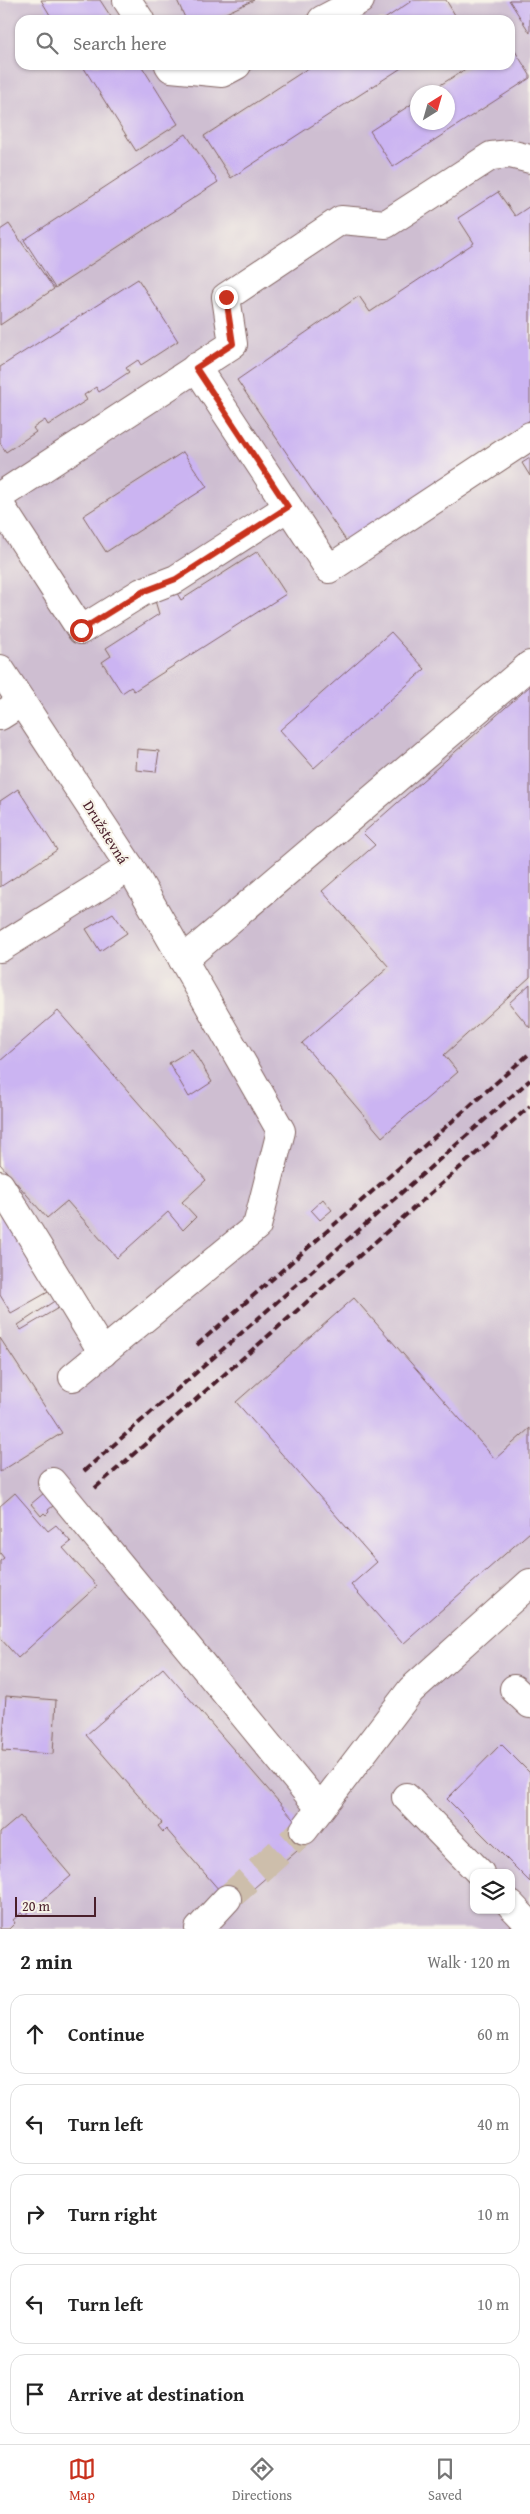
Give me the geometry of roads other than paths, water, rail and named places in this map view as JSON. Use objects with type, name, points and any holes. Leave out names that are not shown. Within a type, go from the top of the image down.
[{"type":"street","points":[[127,0],[137,15]]},
{"type":"street","points":[[332,15],[360,0]]},
{"type":"street","points":[[191,70],[222,73],[228,70]]},
{"type":"street","points":[[0,496],[233,344],[226,297],[340,220],[386,224],[491,156],[510,154],[530,159]]},
{"type":"street","points":[[196,368],[329,569],[530,436]]},
{"type":"street","points":[[0,505],[81,630],[142,592],[176,579],[288,507]]},
{"type":"street","points":[[183,960],[530,665]]},
{"type":"street","name":"Družstevná","points":[[0,948],[130,867],[11,709],[2,677]]},
{"type":"street","points":[[73,1377],[257,1226],[281,1131],[130,867]]},
{"type":"street","points":[[0,1186],[103,1353]]},
{"type":"street","points":[[52,1482],[320,1808]]},
{"type":"street","points":[[304,1830],[411,1690],[530,1583]]},
{"type":"street","points":[[406,1797],[476,1869]]},
{"type":"street","points":[[199,1929],[227,1899]]},
{"type":"street","points":[[515,1909],[530,1924]]},
{"type":"tunnel","points":[[227,1899],[304,1830]]},
{"type":"railway","points":[[197,1345],[530,1053]]},
{"type":"railway","points":[[84,1471],[530,1080]]},
{"type":"railway","points":[[95,1488],[530,1106]]}]
